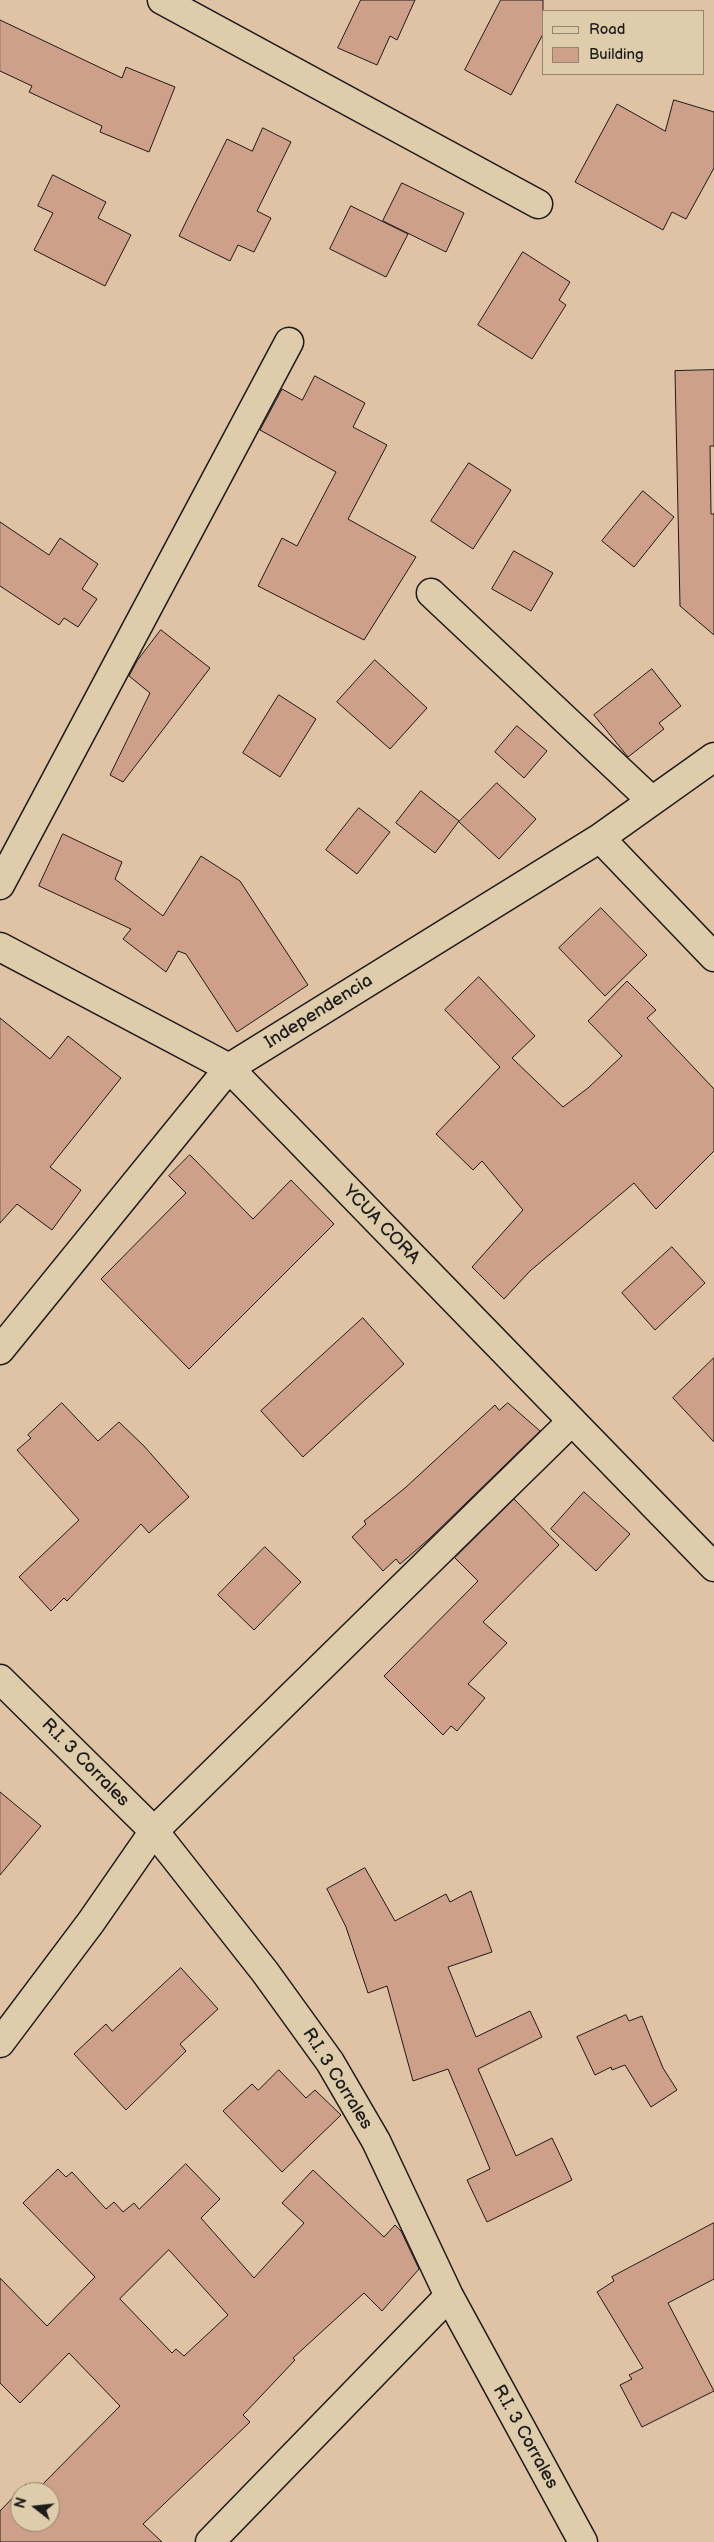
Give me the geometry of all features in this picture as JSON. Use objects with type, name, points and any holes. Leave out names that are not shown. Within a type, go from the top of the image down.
[{"type":"street","points":[[162,0],[538,204]]},
{"type":"street","points":[[0,885],[289,342]]},
{"type":"street","points":[[431,593],[652,801]]},
{"type":"street","name":"Independencia","points":[[0,1350],[229,1068],[600,838],[714,757]]},
{"type":"street","points":[[600,838],[714,957]]},
{"type":"street","name":"YCUA CORA","points":[[0,947],[229,1068],[714,1567]]},
{"type":"street","points":[[0,2043],[91,1922],[154,1831],[571,1422]]},
{"type":"street","name":"R.I. 3 Corrales","points":[[0,1679],[154,1831],[266,1972],[330,2062],[376,2141],[449,2296],[582,2542]]},
{"type":"street","points":[[210,2542],[449,2296]]},
{"type":"building","points":[[361,0],[415,0],[397,40],[390,36],[377,65],[338,48]]},
{"type":"building","points":[[501,0],[543,0],[542,36],[511,95],[465,70]]},
{"type":"building","points":[[0,20],[122,78],[126,67],[175,87],[149,152],[100,132],[102,126],[29,92],[32,86],[0,71]]},
{"type":"building","points":[[674,100],[714,112],[714,168],[686,219],[672,212],[663,230],[575,182],[617,104],[665,131]]},
{"type":"building","points":[[263,128],[291,142],[257,211],[271,218],[254,252],[238,245],[230,261],[179,236],[227,139],[252,151]]},
{"type":"building","points":[[53,175],[106,202],[98,218],[131,235],[105,286],[34,250],[53,213],[38,206]]},
{"type":"building","points":[[402,183],[464,213],[446,252],[383,221]]},
{"type":"building","points":[[351,206],[408,234],[386,277],[330,249]]},
{"type":"building","points":[[523,252],[570,282],[559,300],[566,305],[532,359],[478,325]]},
{"type":"building","points":[[714,370],[714,446],[710,446],[711,514],[714,514],[714,635],[680,606],[675,371]]},
{"type":"building","points":[[315,376],[365,403],[353,427],[387,445],[348,519],[416,557],[364,640],[258,586],[282,538],[297,546],[336,472],[260,430],[282,389],[302,400]]},
{"type":"building","points":[[469,463],[511,490],[473,549],[431,521]]},
{"type":"building","points":[[643,491],[674,517],[634,567],[602,541]]},
{"type":"building","points":[[0,522],[49,555],[60,538],[98,564],[82,589],[97,599],[78,627],[64,618],[59,625],[0,586]]},
{"type":"building","points":[[514,551],[553,573],[531,611],[492,589]]},
{"type":"building","points":[[161,630],[210,668],[123,782],[110,775],[150,693],[129,676],[137,661]]},
{"type":"building","points":[[375,660],[427,708],[390,749],[337,702]]},
{"type":"building","points":[[652,669],[681,706],[659,723],[664,729],[628,757],[594,715]]},
{"type":"building","points":[[279,695],[316,719],[280,777],[243,753]]},
{"type":"building","points":[[517,726],[547,751],[524,778],[495,752]]},
{"type":"building","points":[[497,783],[536,819],[499,859],[459,822]]},
{"type":"building","points":[[421,791],[459,821],[435,853],[396,823]]},
{"type":"building","points":[[359,808],[390,832],[357,874],[326,850]]},
{"type":"building","points":[[63,834],[122,862],[115,879],[163,916],[201,856],[240,881],[308,985],[237,1032],[186,954],[178,951],[166,972],[123,939],[131,929],[39,886]]},
{"type":"building","points":[[601,908],[647,955],[605,996],[559,948]]},
{"type":"building","points":[[479,977],[535,1036],[512,1058],[563,1107],[588,1088],[622,1056],[588,1021],[627,981],[656,1010],[647,1018],[714,1089],[714,1151],[656,1209],[634,1183],[530,1271],[504,1299],[472,1267],[523,1210],[482,1161],[473,1170],[436,1134],[500,1067],[445,1010]]},
{"type":"building","points":[[0,1018],[50,1059],[68,1036],[121,1078],[50,1167],[81,1190],[52,1230],[17,1204],[0,1223]]},
{"type":"building","points":[[190,1155],[253,1219],[291,1180],[334,1224],[189,1369],[101,1279],[186,1193],[169,1176]]},
{"type":"building","points":[[672,1247],[705,1283],[655,1330],[622,1293]]},
{"type":"building","points":[[363,1318],[404,1364],[303,1457],[261,1411]]},
{"type":"building","points":[[714,1358],[714,1442],[673,1398]]},
{"type":"building","points":[[62,1403],[98,1441],[119,1422],[144,1446],[189,1497],[149,1533],[141,1524],[67,1601],[64,1598],[51,1611],[19,1577],[79,1520],[17,1450],[31,1438],[28,1435]]},
{"type":"building","points":[[508,1403],[540,1431],[429,1539],[400,1564],[396,1559],[383,1571],[352,1537],[366,1524],[364,1521],[405,1488],[495,1405],[499,1410]]},
{"type":"building","points":[[584,1492],[630,1534],[596,1571],[551,1529]]},
{"type":"building","points":[[514,1499],[559,1545],[483,1622],[507,1643],[468,1684],[485,1698],[457,1731],[451,1726],[443,1735],[384,1676],[478,1581],[455,1558]]},
{"type":"building","points":[[265,1547],[301,1582],[254,1630],[218,1595]]},
{"type":"building","points":[[0,1792],[41,1826],[0,1875]]},
{"type":"building","points":[[365,1868],[395,1921],[446,1894],[450,1902],[471,1891],[492,1952],[448,1967],[476,2037],[530,2011],[542,2037],[478,2069],[516,2156],[552,2138],[572,2180],[487,2222],[467,2180],[490,2169],[448,2069],[413,2081],[387,1986],[368,1993],[346,1927],[327,1889]]},
{"type":"building","points":[[181,1968],[218,2009],[180,2044],[186,2051],[126,2110],[74,2054],[106,2024],[112,2031]]},
{"type":"building","points":[[626,2015],[629,2021],[642,2016],[663,2068],[677,2090],[651,2107],[625,2065],[612,2070],[611,2067],[595,2075],[577,2037]]},
{"type":"building","points":[[279,2070],[306,2098],[315,2090],[341,2115],[282,2172],[223,2111],[252,2084],[258,2090]]},
{"type":"building","points":[[186,2164],[220,2199],[201,2218],[254,2278],[304,2223],[282,2203],[313,2170],[384,2237],[395,2225],[401,2231],[419,2269],[382,2311],[364,2293],[293,2358],[295,2360],[243,2415],[250,2422],[143,2524],[162,2542],[0,2542],[0,2511],[10,2501],[10,2532],[60,2532],[60,2482],[45,2482],[120,2406],[69,2353],[20,2403],[0,2383],[0,2278],[47,2326],[95,2277],[23,2203],[58,2169],[66,2177],[72,2172],[106,2209],[114,2202],[123,2212],[134,2203],[139,2209]],"holes":[[[169,2250],[228,2315],[184,2356],[176,2349],[172,2353],[120,2299]]]},
{"type":"building","points":[[714,2223],[714,2279],[668,2303],[714,2391],[642,2427],[620,2385],[632,2379],[629,2375],[643,2368],[597,2292],[614,2281],[612,2277]]}]
